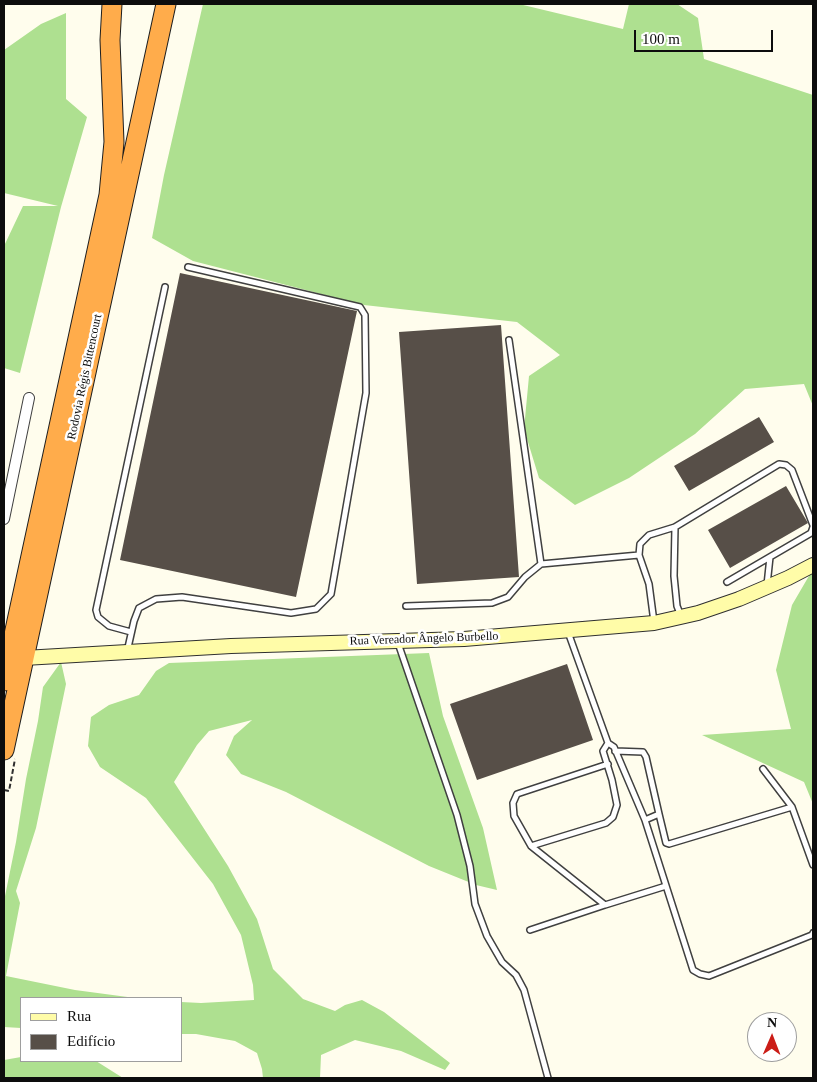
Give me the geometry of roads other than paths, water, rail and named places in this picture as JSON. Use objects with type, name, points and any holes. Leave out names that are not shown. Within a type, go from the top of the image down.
[{"type":"highway","name":"Rodovia Régis Bittencourt","points":[[4,750],[12,659],[112,176],[114,142],[110,40],[112,4]]},
{"type":"highway","name":"Rodovia Régis Bittencourt","points":[[4,681],[12,659],[166,4]]},
{"type":"main road","name":"Rua Vereador Ângelo Burbello","points":[[12,659],[240,645],[490,637],[654,623],[681,618],[733,602],[767,588],[813,565]]},
{"type":"street","points":[[4,519],[8,474],[30,398]]},
{"type":"lane","points":[[127,652],[139,608],[156,599],[182,596],[291,613],[316,610],[331,594],[366,393],[365,315],[360,307],[188,267]]},
{"type":"lane","points":[[132,632],[110,626],[98,617],[96,610],[165,287]]},
{"type":"lane","points":[[509,340],[541,564]]},
{"type":"lane","points":[[654,623],[649,584],[639,555],[640,544],[649,535],[675,528],[779,464],[786,465],[792,470],[813,526],[812,533],[727,582]]},
{"type":"lane","points":[[675,528],[674,576],[677,606],[681,618]]},
{"type":"lane","points":[[406,606],[492,603],[508,597],[525,577],[541,564],[639,555]]},
{"type":"lane","points":[[767,588],[770,557]]},
{"type":"lane","points":[[568,631],[608,743],[614,747],[645,820],[693,970],[709,976],[812,936],[813,933]]},
{"type":"lane","points":[[397,641],[457,815],[470,866],[475,904],[488,936],[502,962],[516,975],[524,990],[548,1078]]},
{"type":"lane","points":[[531,846],[606,823],[613,817],[617,805],[608,764],[603,751],[608,743]]},
{"type":"lane","points":[[615,751],[644,752],[666,843],[669,844],[792,807]]},
{"type":"lane","points":[[605,905],[531,846],[514,816],[513,803],[516,794],[608,764]]},
{"type":"lane","points":[[763,769],[792,807],[813,865]]},
{"type":"lane","points":[[645,820],[659,814]]},
{"type":"lane","points":[[530,930],[666,886]]}]
